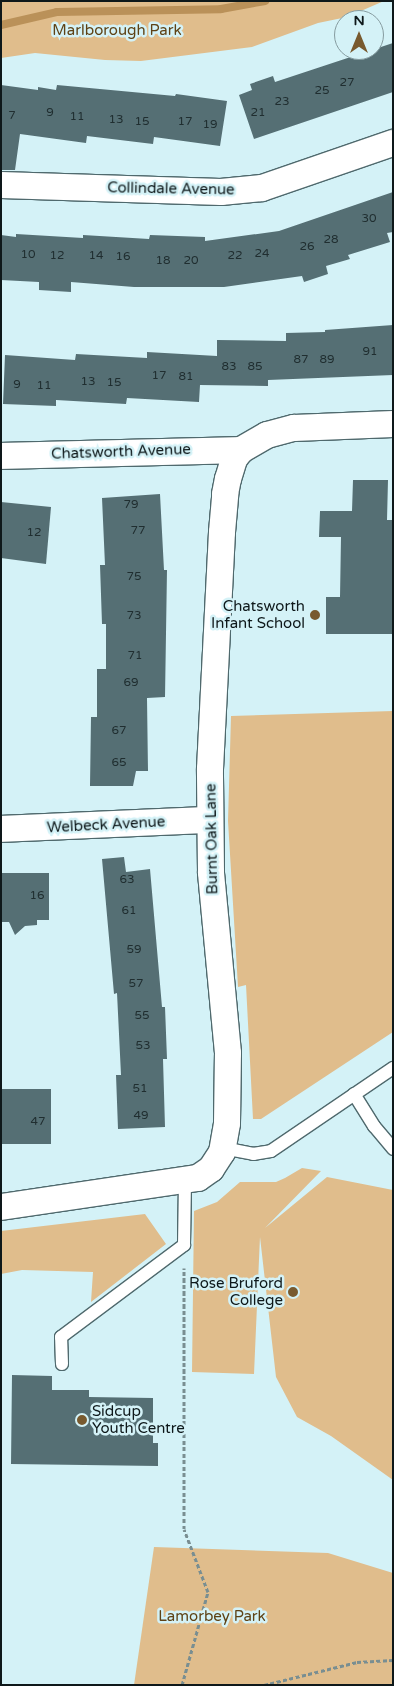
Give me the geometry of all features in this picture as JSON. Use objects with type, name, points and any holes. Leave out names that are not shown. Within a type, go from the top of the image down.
[{"type":"street","name":"Collindale Avenue","points":[[1,185],[221,192],[262,188],[393,143]]},
{"type":"street","points":[[241,450],[267,435],[294,428],[393,424]]},
{"type":"street","name":"Chatsworth Avenue","points":[[1,456],[241,450]]},
{"type":"street","name":"Burnt Oak Lane","points":[[1,1207],[198,1178],[207,1172],[224,1148],[227,1123],[228,1053],[214,906],[210,820],[210,768],[225,494],[234,459],[241,450]]},
{"type":"street","name":"Welbeck Avenue","points":[[1,829],[210,820]]},
{"type":"lane","points":[[224,1148],[253,1154],[271,1150],[393,1068]]},
{"type":"lane","points":[[354,1094],[374,1126],[393,1149]]},
{"type":"lane","points":[[62,1364],[61,1337],[184,1245],[185,1181]]},
{"type":"path","points":[[182,1685],[208,1592],[184,1530],[184,1245]]},
{"type":"path","points":[[264,1685],[357,1662],[393,1660]]},
{"type":"green space","name":"Marlborough Park","points":[[1,1],[384,1],[363,10],[334,10],[334,20],[318,23],[252,47],[141,61],[105,60],[35,53],[1,58]]},
{"type":"green space","points":[[393,711],[393,1032],[261,1119],[253,1119],[246,985],[238,987],[228,821],[231,716]]},
{"type":"green space","points":[[302,1168],[321,1171],[265,1228],[327,1177],[393,1190],[393,1480],[331,1436],[297,1417],[276,1377],[260,1237],[254,1374],[192,1372],[194,1211],[217,1202],[240,1182],[276,1182]]},
{"type":"green space","points":[[145,1214],[166,1244],[91,1302],[93,1272],[22,1270],[1,1274],[1,1231]]},
{"type":"green space","name":"Lamorbey Park","points":[[154,1547],[328,1553],[393,1573],[393,1685],[134,1685]]},
{"type":"building","points":[[393,43],[393,92],[254,139],[239,95],[252,90],[250,84],[273,76],[275,82],[342,60],[384,60],[384,46]]},
{"type":"building","points":[[1,85],[38,90],[38,87],[56,90],[57,85],[175,96],[176,94],[227,101],[220,146],[154,137],[153,144],[87,136],[86,143],[20,134],[15,170],[1,170]]},
{"type":"building","points":[[393,192],[393,232],[387,233],[390,242],[348,255],[350,259],[326,266],[328,274],[304,282],[302,276],[224,287],[134,287],[71,282],[71,292],[39,290],[39,282],[1,280],[1,235],[16,237],[16,234],[83,238],[83,235],[149,239],[150,235],[205,237],[205,241],[279,231]]},
{"type":"building","points":[[393,325],[393,375],[268,380],[268,386],[200,385],[199,402],[127,398],[126,404],[56,400],[56,406],[3,404],[5,355],[75,360],[76,354],[147,358],[147,352],[217,356],[217,340],[286,341],[286,333],[325,332],[325,330]]},
{"type":"building","name":"Chatsworth Infant School","points":[[353,480],[388,480],[387,520],[393,520],[393,634],[326,634],[326,597],[340,597],[341,537],[319,537],[320,511],[352,511]]},
{"type":"building","points":[[160,494],[164,570],[167,570],[165,697],[147,698],[148,771],[136,771],[133,786],[90,786],[91,717],[97,717],[97,669],[106,669],[106,624],[102,624],[100,565],[105,565],[102,498]]},
{"type":"building","points":[[1,502],[51,507],[46,564],[1,558]]},
{"type":"building","points":[[124,857],[126,872],[150,869],[162,1007],[165,1007],[167,1059],[163,1059],[165,1127],[118,1129],[116,1075],[121,1075],[117,993],[114,994],[102,859]]},
{"type":"building","points":[[1,873],[49,873],[49,920],[37,920],[37,925],[25,926],[15,935],[9,922],[1,922]]},
{"type":"building","points":[[1,1089],[51,1089],[51,1144],[1,1144]]},
{"type":"building","name":"Sidcup Youth Centre","points":[[12,1375],[52,1376],[52,1390],[89,1390],[89,1397],[153,1398],[153,1443],[158,1443],[158,1466],[11,1464]]},
{"type":"waterway","points":[[1,25],[57,12],[221,9],[265,1]]},
{"type":"place","name":"Chatsworth Infant School","points":[[315,615]]},
{"type":"place","name":"Rose Bruford College","points":[[293,1292]]},
{"type":"place","name":"Sidcup Youth Centre","points":[[82,1420]]}]
